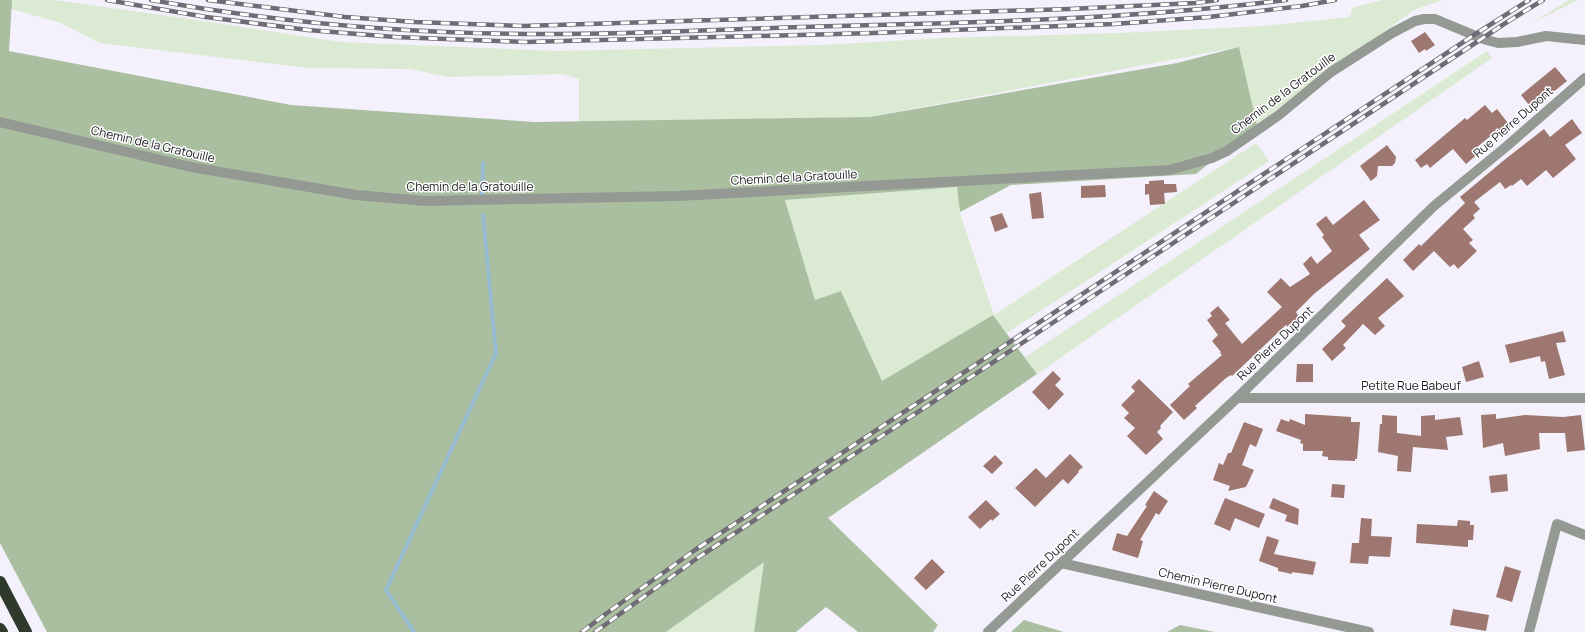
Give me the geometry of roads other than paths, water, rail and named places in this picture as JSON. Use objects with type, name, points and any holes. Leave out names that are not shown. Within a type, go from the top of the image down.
[{"type":"highway","points":[[0,582],[26,632]]},
{"type":"street","name":"Chemin de la Gratouille","points":[[0,122],[192,167],[356,195],[425,201],[677,196],[1157,171],[1184,167],[1212,158],[1227,151],[1278,115],[1331,72],[1392,33],[1415,21],[1435,19],[1483,39],[1498,43],[1517,42],[1546,36],[1585,40]]},
{"type":"street","name":"Rue Pierre Dupont","points":[[988,632],[1237,398],[1434,206],[1507,146],[1585,78]]},
{"type":"street","name":"Petite Rue Babeuf","points":[[1237,398],[1585,398]]},
{"type":"street","points":[[1529,632],[1557,524],[1585,535]]},
{"type":"street","name":"Chemin Pierre Dupont","points":[[1062,563],[1369,632]]},
{"type":"waterway","points":[[482,197],[483,163]]},
{"type":"waterway","points":[[414,632],[386,590],[496,353],[483,215]]},
{"type":"railway","points":[[107,0],[206,17],[308,30],[395,37],[525,42],[874,33],[1114,24],[1209,17],[1302,6],[1335,0]]},
{"type":"railway","points":[[151,0],[198,8],[291,20],[384,29],[479,33],[560,34],[1044,20],[1226,7],[1286,0]]},
{"type":"railway","points":[[208,0],[345,17],[415,22],[523,26],[1069,9],[1196,3],[1217,0]]},
{"type":"railway","points":[[582,632],[695,550],[1529,0]]},
{"type":"railway","points":[[595,632],[699,557],[1504,24],[1543,0]]}]
